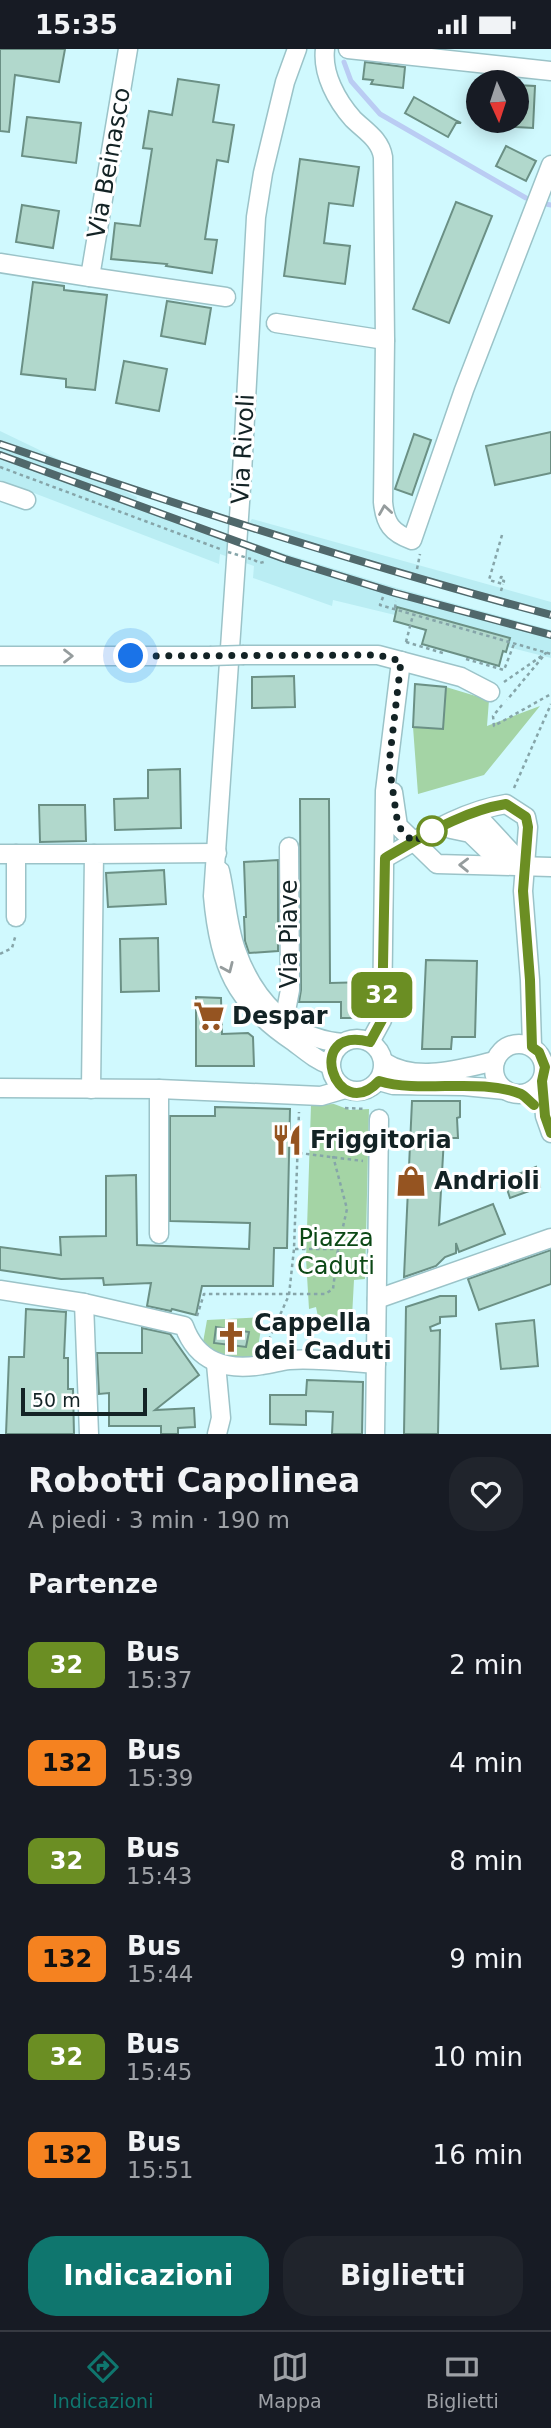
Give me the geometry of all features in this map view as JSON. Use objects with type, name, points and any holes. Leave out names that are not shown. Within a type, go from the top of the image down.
[{"type":"street","name":"Via Beinasco","points":[[90,277],[128,49]]},
{"type":"street","name":"Via Rivoli","points":[[297,49],[285,82],[262,173],[256,217],[213,896],[215,927],[222,954],[235,983],[250,1006],[270,1026],[314,1059],[338,1085]]},
{"type":"street","points":[[325,49],[325,68],[338,98],[351,116],[381,147],[385,340],[383,502],[388,526],[396,535],[412,540],[464,390],[551,165]]},
{"type":"street","points":[[348,49],[551,71]]},
{"type":"street","points":[[0,264],[226,297]]},
{"type":"street","points":[[276,323],[385,340]]},
{"type":"street","points":[[0,491],[26,500]]},
{"type":"street","points":[[0,656],[378,655],[461,677],[490,692]]},
{"type":"street","points":[[370,1042],[382,1020],[385,791],[401,661]]},
{"type":"street","points":[[389,764],[398,826],[437,864],[551,866]]},
{"type":"street","points":[[385,858],[440,827],[485,807],[506,804],[526,817],[528,827],[523,866],[532,1047]]},
{"type":"street","points":[[440,827],[470,833],[498,860],[523,866]]},
{"type":"street","name":"Via Piave","points":[[284,1021],[290,990],[289,847]]},
{"type":"street","points":[[16,917],[8,854],[217,853]]},
{"type":"street","name":"Via Rivoli","points":[[217,853],[235,950],[259,995],[284,1021],[307,1036],[324,1042],[343,1043]]},
{"type":"street","points":[[91,1089],[94,854]]},
{"type":"street","points":[[0,1088],[159,1089],[296,1101],[338,1085],[352,1091],[365,1091],[379,1081],[383,1062],[378,1049],[370,1042],[359,1039],[343,1043],[334,1053],[338,1085]]},
{"type":"street","points":[[383,1062],[393,1069],[411,1073],[463,1069],[495,1061],[505,1048],[523,1043],[532,1047],[543,1059],[545,1116],[551,1133]]},
{"type":"street","points":[[495,1061],[496,1079],[545,1116]]},
{"type":"street","points":[[379,1081],[393,1085],[464,1086],[513,1092],[535,1089],[542,1081]]},
{"type":"street","points":[[159,1089],[159,1234]]},
{"type":"street","points":[[375,1434],[379,1119]]},
{"type":"street","points":[[377,1299],[551,1238]]},
{"type":"street","points":[[0,1290],[84,1303],[184,1326],[198,1350],[216,1364],[257,1366],[288,1360],[376,1364]]},
{"type":"street","points":[[84,1303],[89,1434]]},
{"type":"street","points":[[216,1364],[221,1418],[217,1434]]},
{"type":"path","points":[[0,467],[228,552],[260,563],[267,561]]},
{"type":"path","points":[[502,535],[489,580],[503,584]]},
{"type":"path","points":[[501,591],[501,577],[506,578]]},
{"type":"path","points":[[383,597],[380,605],[551,654]]},
{"type":"path","points":[[396,601],[394,607],[400,611]]},
{"type":"path","points":[[401,661],[413,615]]},
{"type":"path","points":[[406,642],[504,670],[515,643]]},
{"type":"path","points":[[490,692],[546,653]]},
{"type":"path","points":[[546,653],[493,716],[494,726],[551,694]]},
{"type":"path","points":[[506,804],[551,704]]},
{"type":"path","points":[[545,718],[551,713]]},
{"type":"path","points":[[0,954],[12,948],[16,939],[16,917]]},
{"type":"path","points":[[338,1085],[350,1110],[369,1109],[379,1119]]},
{"type":"path","points":[[257,1366],[289,1294],[299,1153],[296,1101]]},
{"type":"path","points":[[299,1153],[380,1164]]},
{"type":"path","points":[[199,1314],[204,1294],[325,1294],[333,1289],[347,1209],[333,1156]]},
{"type":"path","points":[[294,1249],[338,1249],[378,1230]]},
{"type":"shaded area","points":[[0,431],[137,497],[136,501],[186,520],[397,588],[551,630],[551,658],[508,647],[506,652],[503,652],[499,666],[422,644],[426,630],[394,621],[395,615],[333,600],[332,606],[253,578],[254,566],[220,554],[219,564],[0,480]]},
{"type":"shaded area","points":[[252,519],[551,602],[551,613],[295,539],[249,523]]},
{"type":"green space","points":[[446,687],[489,700],[487,726],[540,706],[484,775],[418,794],[413,727],[443,729]]},
{"type":"green space","name":"Piazza Caduti","points":[[334,1104],[350,1110],[369,1109],[365,1279],[354,1280],[352,1317],[318,1317],[316,1307],[309,1309],[306,1259],[311,1105]]},
{"type":"green space","points":[[263,1317],[256,1359],[239,1361],[202,1348],[207,1320]]},
{"type":"building","points":[[0,49],[65,49],[59,82],[15,75],[9,132],[0,131]]},
{"type":"building","points":[[365,62],[405,67],[403,88],[371,84],[373,80],[363,79]]},
{"type":"building","points":[[178,79],[219,85],[213,122],[234,125],[228,162],[217,160],[205,239],[217,240],[212,273],[166,266],[167,264],[111,259],[115,223],[140,226],[152,149],[143,148],[149,111],[172,115]]},
{"type":"building","points":[[529,86],[535,86],[533,128],[529,128]]},
{"type":"building","points":[[414,97],[461,123],[456,123],[448,137],[405,113]]},
{"type":"building","points":[[27,117],[81,123],[76,163],[22,156]]},
{"type":"building","points":[[506,146],[536,161],[526,181],[496,166]]},
{"type":"building","points":[[300,159],[359,167],[353,206],[329,203],[324,243],[350,246],[345,284],[284,276]]},
{"type":"building","points":[[456,202],[492,216],[449,323],[413,309]]},
{"type":"building","points":[[22,205],[59,211],[53,248],[16,242]]},
{"type":"building","points":[[33,282],[64,286],[64,290],[107,295],[95,390],[66,387],[66,379],[21,374]]},
{"type":"building","points":[[167,301],[211,308],[205,344],[161,336]]},
{"type":"building","points":[[124,361],[167,369],[159,411],[116,403]]},
{"type":"building","points":[[551,432],[551,473],[495,485],[486,446]]},
{"type":"building","points":[[414,434],[431,440],[412,495],[395,489]]},
{"type":"building","points":[[397,607],[510,638],[506,652],[503,651],[499,666],[422,644],[426,630],[394,621]]},
{"type":"building","points":[[294,676],[295,707],[252,708],[252,677]]},
{"type":"building","points":[[415,684],[446,687],[443,729],[413,727]]},
{"type":"building","points":[[180,769],[181,828],[115,830],[114,799],[148,798],[148,770]]},
{"type":"building","points":[[300,799],[329,799],[330,983],[369,982],[368,1018],[341,1018],[341,1002],[299,1002]]},
{"type":"building","points":[[39,805],[85,805],[86,841],[40,842]]},
{"type":"building","points":[[278,860],[278,951],[249,953],[245,941],[244,862]]},
{"type":"building","points":[[164,870],[166,904],[108,907],[106,873]]},
{"type":"building","points":[[158,938],[159,991],[121,992],[120,939]]},
{"type":"building","points":[[426,960],[477,961],[475,1037],[452,1037],[451,1049],[422,1049]]},
{"type":"building","points":[[196,997],[221,998],[222,1034],[248,1033],[253,1037],[254,1066],[196,1066]]},
{"type":"building","points":[[412,1101],[460,1101],[458,1138],[444,1138],[439,1225],[493,1204],[505,1234],[459,1252],[456,1243],[456,1253],[445,1257],[436,1266],[404,1277]]},
{"type":"building","points":[[215,1107],[290,1109],[287,1248],[274,1248],[273,1286],[202,1286],[196,1315],[147,1306],[151,1283],[104,1285],[103,1278],[61,1279],[0,1270],[0,1247],[61,1255],[60,1237],[106,1236],[106,1176],[136,1175],[137,1245],[249,1249],[250,1223],[170,1221],[170,1116],[215,1116]]},
{"type":"building","points":[[536,1167],[540,1187],[510,1198],[504,1180]]},
{"type":"building","points":[[551,1250],[551,1284],[479,1310],[468,1279]]},
{"type":"building","points":[[440,1296],[456,1296],[456,1316],[440,1317],[440,1323],[430,1327],[431,1331],[440,1330],[438,1434],[404,1434],[406,1307]]},
{"type":"building","points":[[26,1309],[66,1312],[64,1358],[68,1358],[68,1389],[73,1389],[74,1434],[6,1434],[9,1357],[24,1357]]},
{"type":"building","points":[[534,1320],[538,1366],[501,1369],[496,1324]]},
{"type":"building","name":"Cappella dei Caduti","points":[[216,1327],[249,1332],[246,1347],[214,1343]]},
{"type":"building","points":[[142,1328],[170,1334],[199,1375],[155,1410],[194,1408],[195,1427],[178,1428],[178,1434],[161,1434],[161,1426],[109,1426],[109,1393],[99,1394],[97,1353],[142,1353]]},
{"type":"building","points":[[307,1380],[363,1382],[362,1434],[332,1434],[333,1412],[306,1411],[306,1425],[270,1424],[270,1395],[306,1395]]},
{"type":"waterway","points":[[344,62],[351,81],[380,114],[526,198]]},
{"type":"waterway","points":[[546,204],[551,205]]},
{"type":"railway","points":[[0,444],[274,535],[551,615]]},
{"type":"railway","points":[[0,455],[285,559],[395,593],[551,635]]},
{"type":"bus line","name":"32","points":[[534,1105],[522,1094],[464,1086],[393,1085],[379,1081],[365,1091],[352,1091],[337,1083],[330,1065],[334,1053],[343,1043],[359,1039],[370,1042],[382,1020],[385,858],[440,827],[485,807],[506,804],[526,817],[528,827],[523,891],[532,1047],[539,1052],[545,1067],[542,1081],[545,1116],[551,1133]]},
{"type":"place","name":"Despar","points":[[209,1016]]},
{"type":"place","name":"Friggitoria","points":[[287,1140]]},
{"type":"place","name":"Andrioli","points":[[411,1181]]},
{"type":"place","name":"Cappella dei Caduti","points":[[231,1337]]},
{"type":"route","points":[[131,656],[378,655],[401,661],[389,764],[398,826],[413,842],[432,831]]}]
